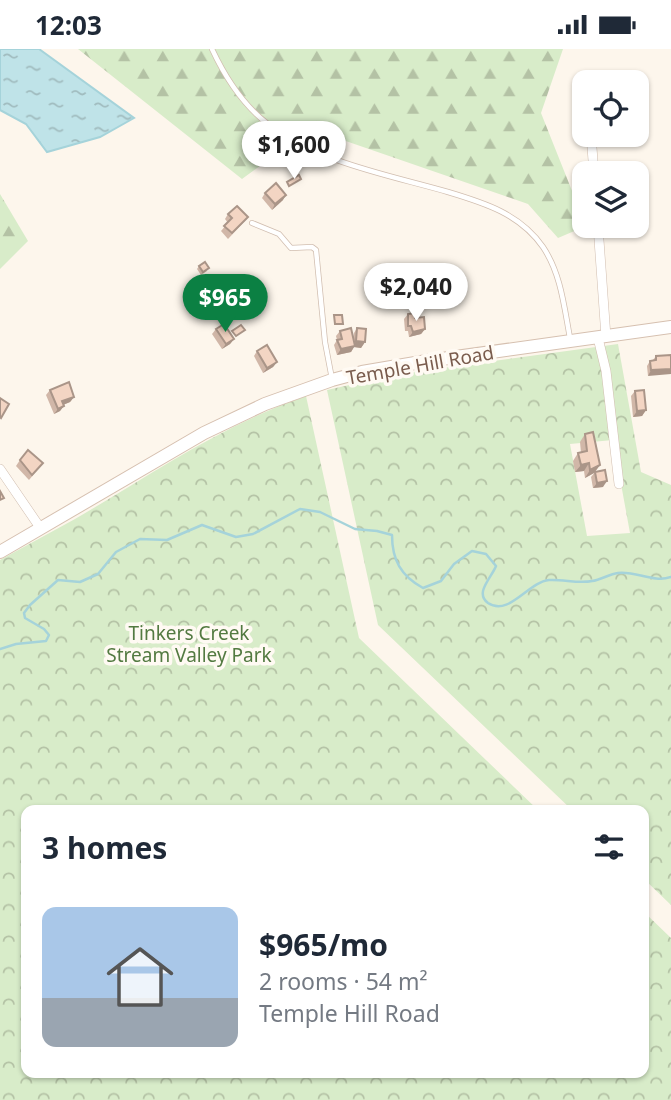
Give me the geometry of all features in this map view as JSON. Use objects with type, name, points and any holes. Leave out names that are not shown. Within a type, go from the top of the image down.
[{"type":"main road","name":"Temple Hill Road","points":[[0,552],[204,433],[265,404],[332,380],[427,361],[671,327]]},
{"type":"street","points":[[598,238],[602,337],[619,484]]},
{"type":"street","points":[[0,469],[41,529]]},
{"type":"lane","points":[[212,49],[230,81],[248,104],[268,124],[286,135],[348,163],[478,201],[523,224],[538,240],[555,267],[570,342]]},
{"type":"lane","points":[[251,223],[279,234],[291,248],[312,247],[316,250],[325,342],[332,380]]},
{"type":"green space","points":[[78,49],[563,49],[541,113],[572,191],[572,232],[558,238],[528,204],[311,129],[242,179]]},
{"type":"green space","points":[[0,194],[28,241],[0,269]]},
{"type":"green space","points":[[618,344],[641,472],[671,485],[671,905],[649,884],[649,805],[567,805],[378,625],[327,390],[399,374]],"holes":[[[613,440],[630,533],[587,536],[570,444]]]},
{"type":"green space","name":"Tinkers Creek Stream Valley Park","points":[[306,396],[359,638],[533,805],[21,805],[21,1078],[649,1078],[649,917],[671,938],[671,1100],[0,1100],[0,560],[215,436]]},
{"type":"water","points":[[0,49],[39,49],[134,118],[100,137],[47,152],[26,124],[0,110]]},
{"type":"building","points":[[299,175],[301,179],[289,186],[287,182]]},
{"type":"building","points":[[276,183],[286,195],[275,204],[265,193]]},
{"type":"building","points":[[237,206],[248,217],[232,233],[224,226],[232,218],[228,214]]},
{"type":"building","points":[[205,262],[209,268],[203,272],[199,266]]},
{"type":"building","points":[[404,267],[416,267],[415,280],[404,280]]},
{"type":"building","points":[[415,313],[415,318],[424,317],[425,329],[413,332],[411,326],[408,326],[408,314]]},
{"type":"building","points":[[334,315],[342,315],[343,324],[335,324]]},
{"type":"building","points":[[224,324],[234,339],[226,344],[216,329]]},
{"type":"building","points":[[241,325],[245,330],[236,336],[232,331]]},
{"type":"building","points":[[351,328],[355,346],[341,349],[337,340],[342,339],[340,331]]},
{"type":"building","points":[[357,328],[366,329],[365,342],[356,341]]},
{"type":"building","points":[[267,345],[277,362],[267,368],[257,351]]},
{"type":"building","points":[[671,355],[671,369],[651,370],[650,361],[656,360],[656,356]]},
{"type":"building","points":[[69,382],[74,397],[62,401],[64,406],[58,409],[50,390]]},
{"type":"building","points":[[644,390],[646,410],[637,411],[635,391]]},
{"type":"building","points":[[0,398],[9,404],[1,418],[0,417]]},
{"type":"building","points":[[593,432],[600,465],[590,470],[589,463],[581,465],[578,453],[587,451],[585,434]]},
{"type":"building","points":[[28,450],[43,463],[32,475],[20,460]]},
{"type":"building","points":[[605,470],[607,481],[597,483],[595,472]]},
{"type":"waterway","points":[[0,649],[16,644],[46,641],[49,635],[44,629],[25,618],[24,613],[30,605],[58,580],[80,582],[98,574],[116,552],[140,539],[167,540],[202,525],[236,537],[253,534],[300,509],[320,512],[355,529],[392,535],[399,566],[423,588],[441,581],[454,564],[472,551],[486,554],[496,566],[485,585],[483,595],[488,603],[496,606],[503,606],[541,582],[549,580],[587,582],[618,573],[658,579],[671,577]]}]
